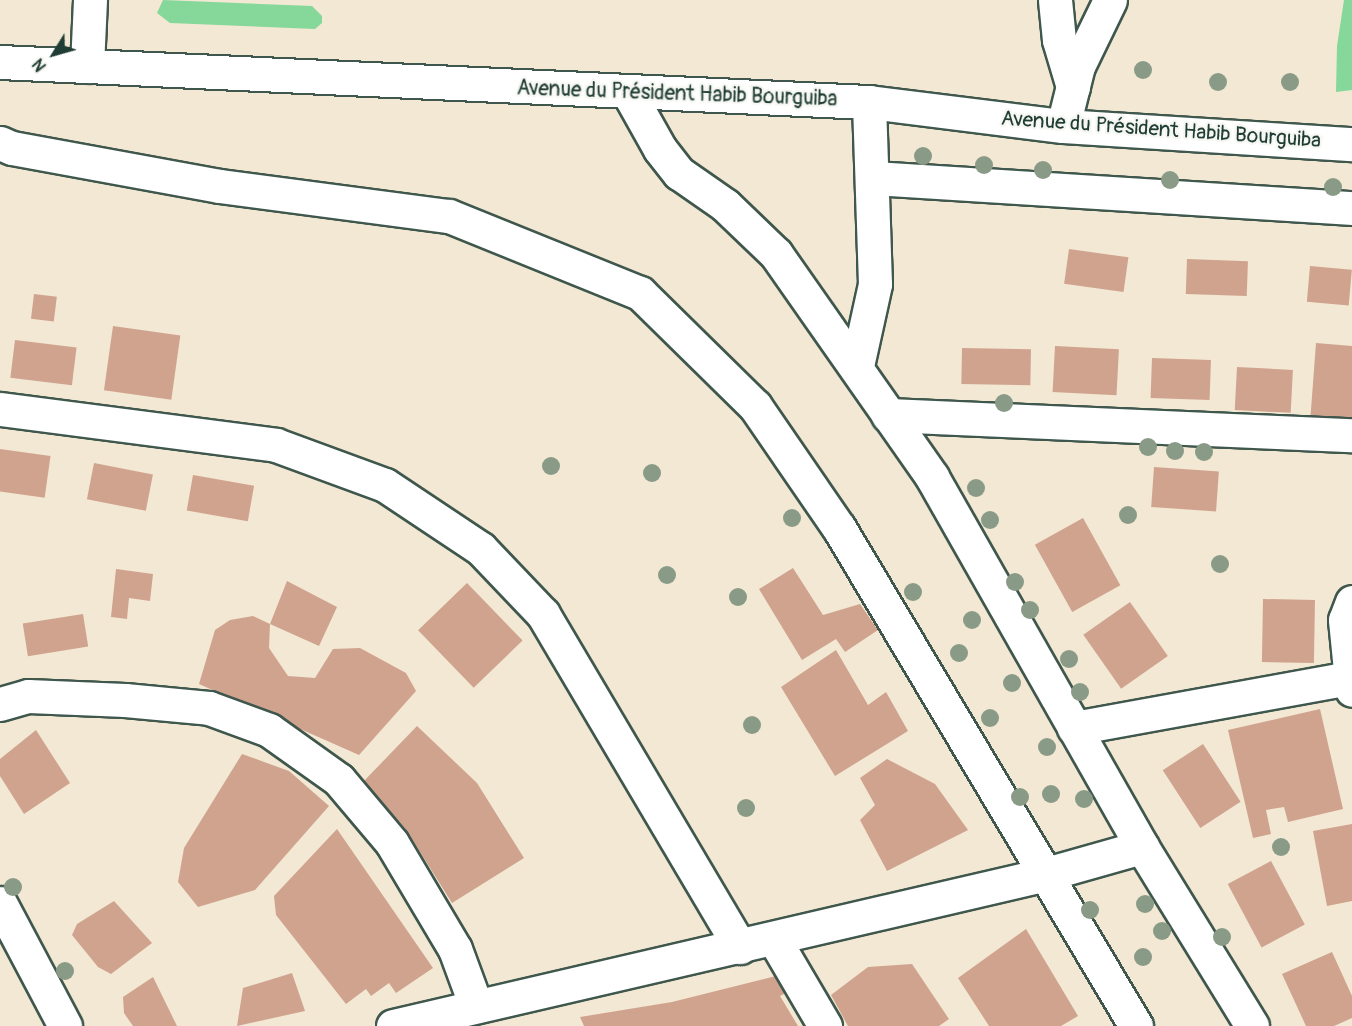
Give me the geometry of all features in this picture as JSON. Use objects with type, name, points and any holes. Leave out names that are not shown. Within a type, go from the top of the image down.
[{"type":"street","points":[[87,66],[90,0]]},
{"type":"street","points":[[1055,0],[1059,39],[1073,87]]},
{"type":"street","points":[[1063,126],[1078,66],[1110,0]]},
{"type":"street","name":"Avenue du Président Habib Bourguiba","points":[[0,62],[869,102],[1063,126],[1352,144]]},
{"type":"street","points":[[628,92],[660,149],[679,173],[725,205],[776,254],[857,366],[932,477],[1142,847],[1252,1026]]},
{"type":"street","points":[[857,366],[875,284],[874,178],[869,102]]},
{"type":"street","points":[[0,143],[12,148],[220,186],[450,216],[640,292],[755,406],[839,528],[1043,875],[1136,1026]]},
{"type":"street","points":[[874,178],[1352,208]]},
{"type":"street","points":[[0,409],[276,445],[385,485],[481,549],[543,614],[740,947]]},
{"type":"street","points":[[888,415],[1352,435]]},
{"type":"street","points":[[1074,728],[1351,684],[1346,620],[1352,602]]},
{"type":"street","points":[[0,704],[28,696],[125,700],[209,708],[269,730],[339,780],[392,843],[455,949],[476,1006]]},
{"type":"street","points":[[393,1026],[1043,875],[1142,847]]},
{"type":"street","points":[[0,903],[65,1026]]},
{"type":"street","points":[[774,939],[825,1026]]},
{"type":"green space","points":[[163,0],[312,6],[322,16],[322,23],[315,29],[170,23],[157,13]]},
{"type":"green space","points":[[1344,0],[1352,0],[1352,90],[1336,92],[1337,46]]},
{"type":"building","points":[[1069,249],[1128,257],[1124,292],[1064,284]]},
{"type":"building","points":[[1187,259],[1248,261],[1247,296],[1186,294]]},
{"type":"building","points":[[1310,266],[1352,270],[1349,306],[1307,302]]},
{"type":"building","points":[[34,294],[57,297],[54,322],[31,319]]},
{"type":"building","points":[[113,326],[180,335],[171,400],[104,390]]},
{"type":"building","points":[[15,340],[77,348],[72,385],[10,378]]},
{"type":"building","points":[[1316,343],[1352,346],[1352,427],[1310,423]]},
{"type":"building","points":[[1055,346],[1119,349],[1117,395],[1053,392]]},
{"type":"building","points":[[962,348],[1031,349],[1030,385],[961,384]]},
{"type":"building","points":[[1152,358],[1211,360],[1210,400],[1151,398]]},
{"type":"building","points":[[1237,367],[1293,370],[1291,413],[1235,410]]},
{"type":"building","points":[[0,449],[51,456],[45,498],[0,491]]},
{"type":"building","points":[[94,463],[153,474],[146,511],[87,499]]},
{"type":"building","points":[[1154,467],[1219,472],[1216,511],[1151,507]]},
{"type":"building","points":[[193,475],[254,486],[248,521],[187,510]]},
{"type":"building","points":[[1083,518],[1120,585],[1072,612],[1035,545]]},
{"type":"building","points":[[793,568],[823,615],[860,604],[878,630],[845,652],[836,639],[802,660],[759,589]]},
{"type":"building","points":[[116,569],[153,574],[150,601],[129,598],[127,619],[111,617]]},
{"type":"building","points":[[287,581],[337,607],[319,646],[270,624]]},
{"type":"building","points":[[467,583],[523,641],[474,688],[418,630]]},
{"type":"building","points":[[1263,599],[1315,600],[1314,663],[1262,662]]},
{"type":"building","points":[[1130,602],[1168,656],[1121,689],[1083,635]]},
{"type":"building","points":[[83,614],[88,647],[28,656],[23,624]]},
{"type":"building","points":[[253,616],[270,624],[269,648],[288,676],[315,678],[333,649],[360,648],[406,673],[416,691],[359,755],[199,684],[215,630],[230,620]]},
{"type":"building","points":[[836,650],[868,705],[886,692],[908,731],[835,776],[781,687]]},
{"type":"building","points":[[1320,709],[1343,809],[1288,822],[1284,807],[1266,810],[1271,834],[1253,838],[1228,730]]},
{"type":"building","points":[[417,726],[477,783],[524,858],[452,903],[405,828],[363,782]]},
{"type":"building","points":[[36,730],[70,783],[24,814],[0,776],[0,759]]},
{"type":"building","points":[[1203,744],[1241,802],[1200,828],[1163,770]]},
{"type":"building","points":[[242,754],[289,771],[329,806],[255,890],[198,907],[178,882],[184,848]]},
{"type":"building","points":[[887,759],[935,784],[968,830],[887,871],[860,820],[875,805],[860,778]]},
{"type":"building","points":[[1352,824],[1352,901],[1327,906],[1313,831]]},
{"type":"building","points":[[337,829],[433,968],[396,993],[389,983],[371,996],[366,989],[346,1004],[276,915],[274,896]]},
{"type":"building","points":[[1271,861],[1305,925],[1262,948],[1228,884]]},
{"type":"building","points":[[114,901],[152,943],[111,974],[98,967],[72,935],[77,924]]},
{"type":"building","points":[[1026,929],[1078,1016],[1061,1026],[989,1026],[958,978]]},
{"type":"building","points":[[1332,952],[1352,996],[1352,1018],[1334,1026],[1306,1026],[1282,974]]},
{"type":"building","points":[[912,964],[949,1019],[939,1026],[848,1026],[831,995],[868,967]]},
{"type":"building","points":[[292,973],[305,1011],[237,1026],[243,988]]},
{"type":"building","points":[[776,976],[788,992],[780,996],[798,1026],[584,1026],[580,1017],[672,1002]]},
{"type":"building","points":[[153,977],[177,1026],[133,1026],[124,1013],[123,997]]}]
